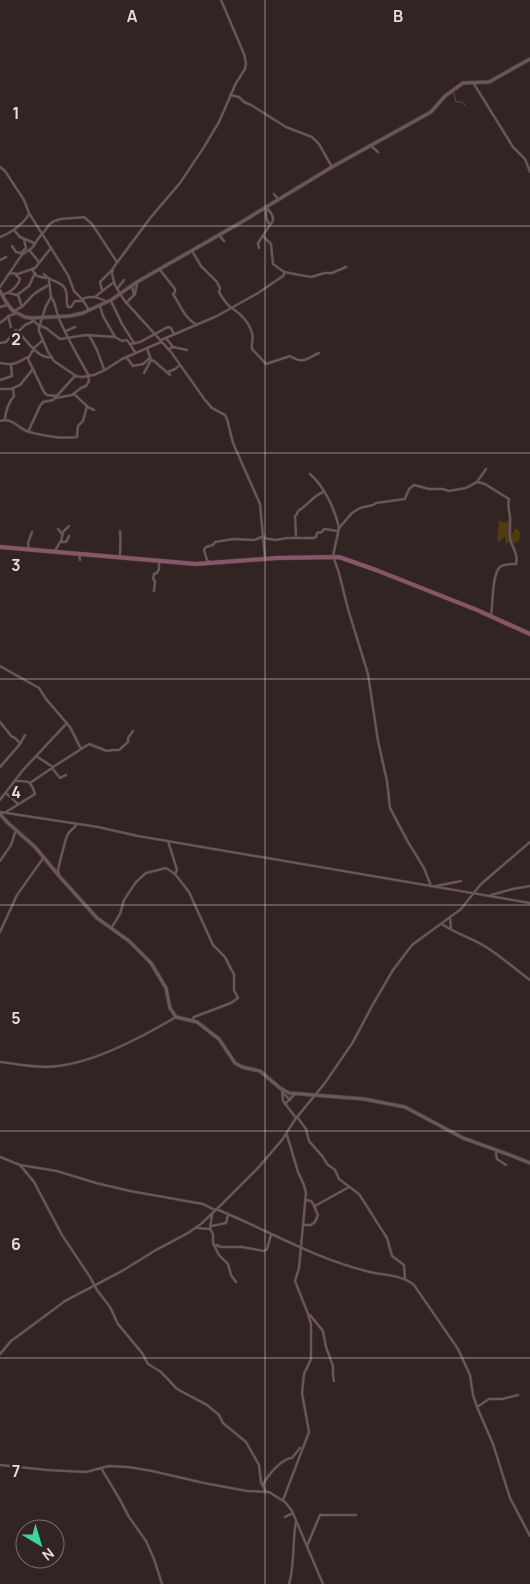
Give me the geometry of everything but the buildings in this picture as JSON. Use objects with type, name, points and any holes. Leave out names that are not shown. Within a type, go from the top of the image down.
[{"type":"main road","points":[[0,547],[201,564],[265,558],[333,556],[351,560],[530,634]]},
{"type":"street","points":[[102,290],[100,282],[112,270],[151,217],[186,175],[218,123],[230,95],[245,69],[244,54],[221,0]]},
{"type":"street","points":[[0,343],[6,342],[15,330],[18,332],[33,319],[75,315],[100,306],[137,282],[332,167],[431,112],[446,96],[463,83],[490,82],[530,60]]},
{"type":"street","points":[[472,82],[530,172]]},
{"type":"street","points":[[230,95],[239,97],[244,102],[286,127],[312,137],[319,144],[332,167]]},
{"type":"street","points":[[370,145],[378,152]]},
{"type":"street","points":[[1,169],[25,201],[29,213],[68,275],[74,291],[89,310]]},
{"type":"street","points":[[274,194],[278,199]]},
{"type":"street","points":[[266,207],[267,222],[270,225]]},
{"type":"street","points":[[259,248],[258,243],[273,221],[273,217],[266,207]]},
{"type":"street","points":[[0,237],[27,218],[29,213]]},
{"type":"street","points":[[12,246],[16,251],[22,253],[30,250],[50,224],[67,218],[84,217],[92,224],[117,262]]},
{"type":"street","points":[[13,229],[18,236],[34,243]]},
{"type":"street","points":[[219,235],[224,241]]},
{"type":"street","points":[[263,236],[271,244],[273,264],[285,272],[311,277],[332,273],[346,267]]},
{"type":"street","points":[[0,287],[26,248],[24,239]]},
{"type":"street","points":[[16,275],[32,270],[51,248]]},
{"type":"street","points":[[30,250],[39,262]]},
{"type":"street","points":[[192,251],[201,266],[217,282],[220,288],[219,292],[231,308],[237,311],[245,320],[252,334],[252,349],[266,364],[290,356],[298,360],[306,360],[319,353]]},
{"type":"street","points":[[0,260],[6,257]]},
{"type":"street","points":[[32,270],[39,277],[56,281],[65,289],[66,302],[69,308],[75,301],[96,296],[114,282]]},
{"type":"street","points":[[112,270],[116,289],[126,303],[168,350],[204,400],[212,408],[225,415],[233,444],[260,504],[265,558]]},
{"type":"street","points":[[160,270],[174,289],[175,292],[173,294],[181,306],[181,310],[197,325]]},
{"type":"street","points":[[49,280],[51,297],[39,326],[39,331],[57,363],[80,377],[104,370],[152,344],[231,308],[267,287],[283,276],[285,272]]},
{"type":"street","points":[[9,293],[20,279],[10,273]]},
{"type":"street","points":[[18,313],[8,305],[1,294],[18,294],[29,286],[35,273]]},
{"type":"street","points":[[44,274],[46,278]]},
{"type":"street","points":[[116,289],[124,280]]},
{"type":"street","points":[[126,303],[134,295],[137,289],[137,282]]},
{"type":"street","points":[[13,310],[22,307],[32,296],[50,284]]},
{"type":"street","points":[[132,286],[134,295]]},
{"type":"street","points":[[18,294],[22,313]]},
{"type":"street","points":[[96,296],[109,301],[134,343]]},
{"type":"street","points":[[28,357],[38,382],[47,395],[56,397],[74,394],[88,385],[88,376],[65,332],[54,300],[51,297]]},
{"type":"street","points":[[0,307],[8,305]]},
{"type":"street","points":[[100,306],[103,316],[115,338]]},
{"type":"street","points":[[0,323],[8,316],[22,313],[60,339],[89,335],[115,338],[122,341],[127,340],[136,352]]},
{"type":"street","points":[[8,316],[11,327]]},
{"type":"street","points":[[130,344],[142,341],[169,326],[174,334]]},
{"type":"street","points":[[65,332],[75,327]]},
{"type":"street","points":[[18,332],[33,350],[48,358],[52,357]]},
{"type":"street","points":[[89,335],[98,352],[104,370]]},
{"type":"street","points":[[166,338],[173,347],[187,350]]},
{"type":"street","points":[[0,363],[11,365],[20,363],[43,340]]},
{"type":"street","points":[[168,350],[173,347]]},
{"type":"street","points":[[146,348],[150,359],[169,373],[179,366]]},
{"type":"street","points":[[126,357],[133,366],[143,364],[150,359]]},
{"type":"street","points":[[144,373],[150,359]]},
{"type":"street","points":[[0,380],[12,376],[11,365]]},
{"type":"street","points":[[0,389],[13,389],[22,384],[33,369]]},
{"type":"street","points":[[28,432],[40,406],[44,402],[51,401],[56,397],[76,376]]},
{"type":"street","points":[[5,420],[9,403],[14,396],[13,389]]},
{"type":"street","points":[[74,394],[94,410]]},
{"type":"street","points":[[0,421],[11,420],[28,432],[57,438],[77,437],[78,426],[83,421],[87,406]]},
{"type":"street","points":[[338,529],[347,518],[360,508],[384,501],[405,499],[409,489],[414,485],[450,491],[468,487],[477,482],[486,469]]},
{"type":"street","points":[[310,474],[318,482],[331,505],[338,529],[333,556],[340,572],[348,609],[368,674],[390,808],[432,886]]},
{"type":"street","points":[[480,478],[483,483]]},
{"type":"street","points":[[477,482],[483,483],[509,499],[510,537],[517,561],[516,564],[499,568],[494,582],[490,616]]},
{"type":"street","points":[[296,538],[295,516],[315,495],[323,492]]},
{"type":"street","points":[[54,552],[61,542],[62,534],[69,526]]},
{"type":"street","points":[[58,529],[62,534]]},
{"type":"street","points":[[212,563],[207,560],[204,550],[215,542],[233,539],[252,540],[264,537],[275,540],[316,538],[317,533],[322,532],[324,529],[338,529]]},
{"type":"street","points":[[120,531],[120,556],[123,557]]},
{"type":"street","points":[[29,550],[32,532]]},
{"type":"street","points":[[61,542],[66,542],[69,536]]},
{"type":"street","points":[[79,554],[80,560]]},
{"type":"street","points":[[154,591],[155,581],[153,579],[154,574],[159,569],[159,561]]},
{"type":"street","points":[[0,666],[39,688],[67,723],[81,749]]},
{"type":"street","points":[[0,722],[12,737],[21,744]]},
{"type":"street","points":[[0,800],[36,756],[67,723]]},
{"type":"street","points":[[30,783],[90,744],[107,751],[118,750],[128,742],[128,738],[133,731]]},
{"type":"street","points":[[0,767],[21,744],[25,735]]},
{"type":"street","points":[[36,756],[46,761],[60,778],[66,775]]},
{"type":"street","points":[[6,812],[35,794],[30,783],[25,780],[15,781]]},
{"type":"street","points":[[6,793],[18,804]]},
{"type":"street","points":[[0,813],[6,812],[98,827],[138,836],[530,903]]},
{"type":"street","points":[[0,813],[16,830],[30,841],[97,918],[135,945],[155,967],[166,988],[170,1008],[176,1017]]},
{"type":"street","points":[[59,876],[58,870],[65,839],[76,824]]},
{"type":"street","points":[[0,861],[10,847],[16,830]]},
{"type":"street","points":[[168,841],[177,868],[176,874]]},
{"type":"street","points":[[0,1354],[11,1341],[56,1307],[196,1228],[212,1213],[257,1169],[287,1134],[353,1042],[396,965],[413,944],[461,909],[481,884],[530,842]]},
{"type":"street","points":[[0,932],[16,895],[44,857]]},
{"type":"street","points":[[112,929],[124,900],[134,884],[143,875],[166,868],[176,874],[189,892],[213,945],[225,958],[233,972],[234,990],[238,998],[231,1003],[194,1017],[192,1020]]},
{"type":"street","points":[[432,886],[461,882]]},
{"type":"street","points":[[488,896],[530,886]]},
{"type":"street","points":[[450,917],[451,929]]},
{"type":"street","points":[[442,924],[484,946],[530,980]]},
{"type":"street","points":[[0,1062],[47,1067],[75,1063],[107,1052],[160,1027],[176,1017],[197,1022],[219,1038],[235,1063],[242,1067],[262,1072],[290,1100]]},
{"type":"street","points":[[282,1090],[295,1094],[364,1099],[405,1107],[463,1138],[530,1163]]},
{"type":"street","points":[[282,1090],[282,1101],[306,1130],[309,1140],[327,1164],[335,1170],[339,1179],[359,1194],[385,1234],[392,1256],[404,1266],[405,1279]]},
{"type":"street","points":[[285,1104],[295,1094]]},
{"type":"street","points":[[262,1485],[269,1474],[286,1459],[291,1458],[302,1446],[308,1437],[309,1428],[302,1393],[304,1374],[311,1359],[311,1326],[295,1282],[299,1268],[303,1225],[304,1185],[298,1172],[287,1134]]},
{"type":"street","points":[[497,1150],[497,1159],[506,1164]]},
{"type":"street","points":[[0,1157],[20,1165],[57,1171],[130,1191],[205,1205],[340,1264],[411,1282],[455,1343],[470,1378],[473,1395],[493,1444],[510,1498],[530,1536]]},
{"type":"street","points":[[20,1165],[34,1182],[62,1234],[97,1290],[110,1306],[118,1324],[142,1353],[148,1364],[162,1372],[177,1389],[207,1404],[223,1423],[248,1444],[259,1465],[262,1485],[266,1492]]},
{"type":"street","points":[[314,1206],[331,1199],[339,1192],[349,1188]]},
{"type":"street","points":[[303,1225],[311,1225],[318,1216],[311,1201],[305,1200]]},
{"type":"street","points":[[210,1230],[212,1213]]},
{"type":"street","points":[[212,1226],[227,1223],[228,1215]]},
{"type":"street","points":[[211,1222],[212,1242],[219,1255],[228,1264],[231,1275],[236,1282]]},
{"type":"street","points":[[196,1228],[210,1230],[213,1233]]},
{"type":"street","points":[[214,1244],[221,1247],[231,1246],[264,1251],[267,1249],[271,1235]]},
{"type":"street","points":[[308,1314],[324,1331],[326,1347],[333,1366],[334,1381]]},
{"type":"street","points":[[477,1407],[489,1399],[502,1399],[518,1395]]},
{"type":"street","points":[[283,1500],[302,1446]]},
{"type":"street","points":[[0,1465],[80,1472],[109,1466],[128,1467],[152,1470],[204,1483],[273,1494],[283,1500],[293,1513],[323,1584]]},
{"type":"street","points":[[101,1468],[130,1519],[147,1543],[162,1584]]},
{"type":"street","points":[[285,1517],[293,1513]]},
{"type":"street","points":[[307,1546],[320,1515],[356,1515]]},
{"type":"street","points":[[288,1584],[292,1570],[296,1521]]},
{"type":"shaded area","points":[[499,519],[502,522],[507,522],[510,519],[510,531],[512,530],[511,533],[514,533],[514,530],[517,528],[520,532],[519,541],[506,544],[505,537],[497,541]]},
{"type":"waterway","points":[[453,90],[456,102],[462,102],[465,105]]}]
